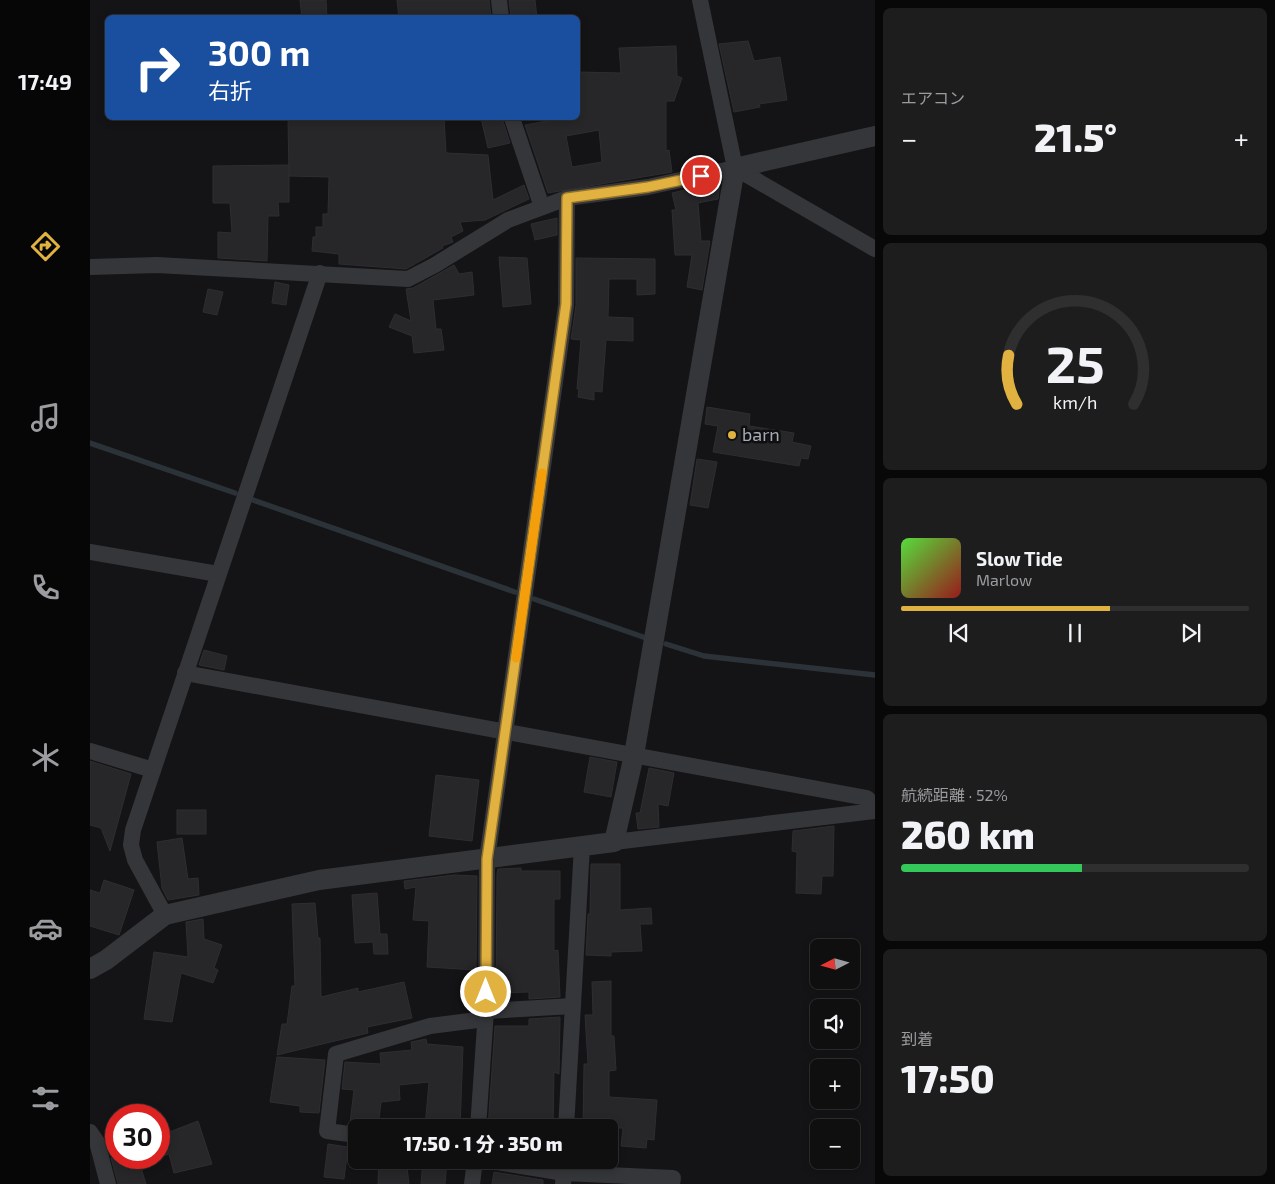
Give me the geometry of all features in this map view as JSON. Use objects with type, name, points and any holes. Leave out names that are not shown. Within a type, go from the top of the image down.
[{"type":"street","points":[[499,0],[501,15]]},
{"type":"street","points":[[614,842],[634,755],[735,168],[700,0]]},
{"type":"street","points":[[513,120],[542,207]]},
{"type":"street","points":[[90,267],[157,265],[408,279],[435,265],[508,220],[567,198],[648,187],[875,136]]},
{"type":"street","points":[[735,168],[875,250]]},
{"type":"street","points":[[479,1119],[485,1015],[487,859],[566,304],[567,198]]},
{"type":"street","points":[[165,915],[135,860],[131,845],[133,830],[320,273]]},
{"type":"street","points":[[90,552],[218,574]]},
{"type":"street","points":[[90,968],[106,960],[165,915],[318,880],[875,809],[867,798],[185,673]]},
{"type":"street","points":[[90,751],[153,770]]},
{"type":"street","points":[[567,1119],[582,846]]},
{"type":"street","points":[[348,1134],[327,1131],[336,1054],[430,1026],[485,1015],[574,1006]]},
{"type":"street","points":[[90,1132],[97,1142],[108,1184]]},
{"type":"street","points":[[472,1184],[474,1169]]},
{"type":"street","points":[[544,1169],[564,1172],[673,1178],[672,1184]]},
{"type":"building","points":[[300,0],[326,0],[327,15],[302,15]]},
{"type":"building","points":[[397,0],[489,0],[491,15],[399,15]]},
{"type":"building","points":[[509,0],[535,0],[537,15],[511,15]]},
{"type":"building","points":[[748,41],[754,61],[780,57],[787,100],[759,104],[760,107],[734,112],[719,44]]},
{"type":"building","points":[[676,46],[677,76],[682,78],[674,101],[666,101],[666,151],[669,150],[672,172],[548,193],[525,125],[553,120],[580,120],[580,72],[621,73],[619,48]],"holes":[[[599,130],[602,162],[572,167],[566,136]]]},
{"type":"building","points":[[288,120],[444,120],[446,153],[488,155],[493,200],[524,185],[529,199],[485,220],[460,222],[463,231],[451,237],[453,242],[442,246],[443,248],[406,269],[339,264],[339,254],[312,251],[313,237],[316,237],[316,227],[323,227],[323,214],[328,214],[329,177],[289,176]]},
{"type":"building","points":[[481,120],[503,120],[510,143],[488,148]]},
{"type":"building","points":[[289,165],[289,202],[278,202],[279,216],[268,216],[267,261],[218,258],[218,232],[232,233],[230,203],[213,203],[213,166]]},
{"type":"building","points":[[720,182],[718,199],[698,203],[701,241],[710,241],[702,290],[687,287],[692,255],[675,255],[672,210],[676,210],[672,193]]},
{"type":"building","points":[[557,218],[557,235],[535,240],[531,224]]},
{"type":"building","points":[[499,257],[527,258],[531,304],[503,307]]},
{"type":"building","points":[[576,258],[655,259],[655,294],[637,295],[637,279],[609,279],[608,317],[633,318],[633,341],[606,340],[602,392],[594,391],[594,400],[578,397],[581,340],[571,339],[576,305]]},
{"type":"building","points":[[454,265],[459,274],[472,272],[474,295],[433,300],[436,329],[441,329],[444,350],[414,353],[412,336],[389,327],[395,314],[411,321],[406,289],[413,288]]},
{"type":"building","points":[[275,282],[289,285],[286,305],[272,303]]},
{"type":"building","points":[[208,289],[223,292],[217,315],[203,312]]},
{"type":"building","points":[[707,407],[750,414],[749,426],[794,433],[792,442],[811,446],[808,459],[801,458],[799,466],[713,452],[718,426],[705,424]]},
{"type":"building","points":[[697,459],[717,462],[708,508],[690,505]]},
{"type":"building","points":[[204,650],[227,656],[224,670],[199,665]]},
{"type":"building","points":[[590,757],[617,762],[611,797],[584,792]]},
{"type":"building","points":[[90,761],[131,774],[110,851],[101,828],[90,825]]},
{"type":"building","points":[[649,768],[674,773],[668,806],[658,804],[659,827],[638,829],[636,813],[640,813]]},
{"type":"building","points":[[436,775],[479,780],[472,841],[429,836]]},
{"type":"building","points":[[177,810],[206,810],[206,834],[177,834]]},
{"type":"building","points":[[834,826],[833,876],[822,876],[821,894],[796,893],[797,852],[792,851],[793,831]]},
{"type":"building","points":[[182,838],[188,879],[198,878],[199,895],[168,900],[162,888],[157,842]]},
{"type":"building","points":[[591,864],[620,864],[620,910],[651,908],[652,924],[640,924],[642,951],[611,952],[611,956],[586,955],[588,914],[590,914]]},
{"type":"building","points":[[521,868],[521,871],[560,871],[560,899],[554,899],[554,951],[558,950],[560,997],[529,999],[529,992],[496,993],[498,869]]},
{"type":"building","points":[[454,875],[477,876],[476,970],[427,967],[429,921],[413,920],[416,887],[405,889],[404,881]]},
{"type":"building","points":[[104,880],[134,890],[119,935],[90,926],[90,890],[100,893]]},
{"type":"building","points":[[377,893],[380,934],[387,934],[388,954],[374,954],[373,942],[355,943],[352,895]]},
{"type":"building","points":[[315,903],[318,938],[320,938],[321,997],[358,988],[358,992],[404,982],[412,1018],[367,1027],[368,1033],[277,1055],[282,1024],[287,1024],[292,986],[295,986],[292,904]]},
{"type":"building","points":[[203,919],[204,939],[222,945],[214,968],[218,970],[213,983],[181,973],[172,1022],[144,1019],[154,952],[188,957],[186,922]]},
{"type":"building","points":[[611,981],[611,1036],[614,1036],[616,1070],[609,1071],[609,1097],[657,1100],[654,1140],[647,1139],[646,1148],[621,1146],[623,1128],[618,1128],[618,1119],[583,1119],[584,1064],[588,1064],[585,1015],[593,1015],[592,982]]},
{"type":"building","points":[[560,1017],[559,1074],[554,1072],[553,1119],[489,1119],[495,1026],[529,1026],[529,1019]]},
{"type":"building","points":[[426,1039],[427,1044],[463,1047],[460,1119],[426,1119],[429,1082],[399,1085],[400,1100],[381,1102],[379,1119],[350,1119],[354,1090],[342,1089],[345,1062],[381,1064],[380,1053],[412,1050],[411,1042]]},
{"type":"building","points":[[277,1057],[325,1060],[319,1113],[300,1112],[300,1106],[270,1102]]},
{"type":"building","points":[[198,1121],[212,1164],[174,1173],[170,1158],[170,1132]]},
{"type":"building","points":[[328,1144],[348,1147],[344,1179],[324,1177]]},
{"type":"building","points":[[114,1169],[141,1169],[146,1184],[118,1184]]},
{"type":"building","points":[[379,1169],[407,1169],[409,1184],[378,1184]]},
{"type":"building","points":[[422,1169],[446,1169],[445,1184],[421,1184]]},
{"type":"building","points":[[494,1172],[543,1180],[543,1184],[492,1184]]},
{"type":"waterway","points":[[90,443],[235,493]]},
{"type":"waterway","points":[[253,500],[515,592]]},
{"type":"waterway","points":[[534,599],[646,638]]},
{"type":"waterway","points":[[666,644],[704,656],[875,675]]},
{"type":"slow traffic","points":[[516,658],[542,473]]},
{"type":"place","name":"barn","points":[[732,435]]},
{"type":"route","points":[[486,992],[487,859],[566,304],[567,198],[648,187],[701,176]]}]
